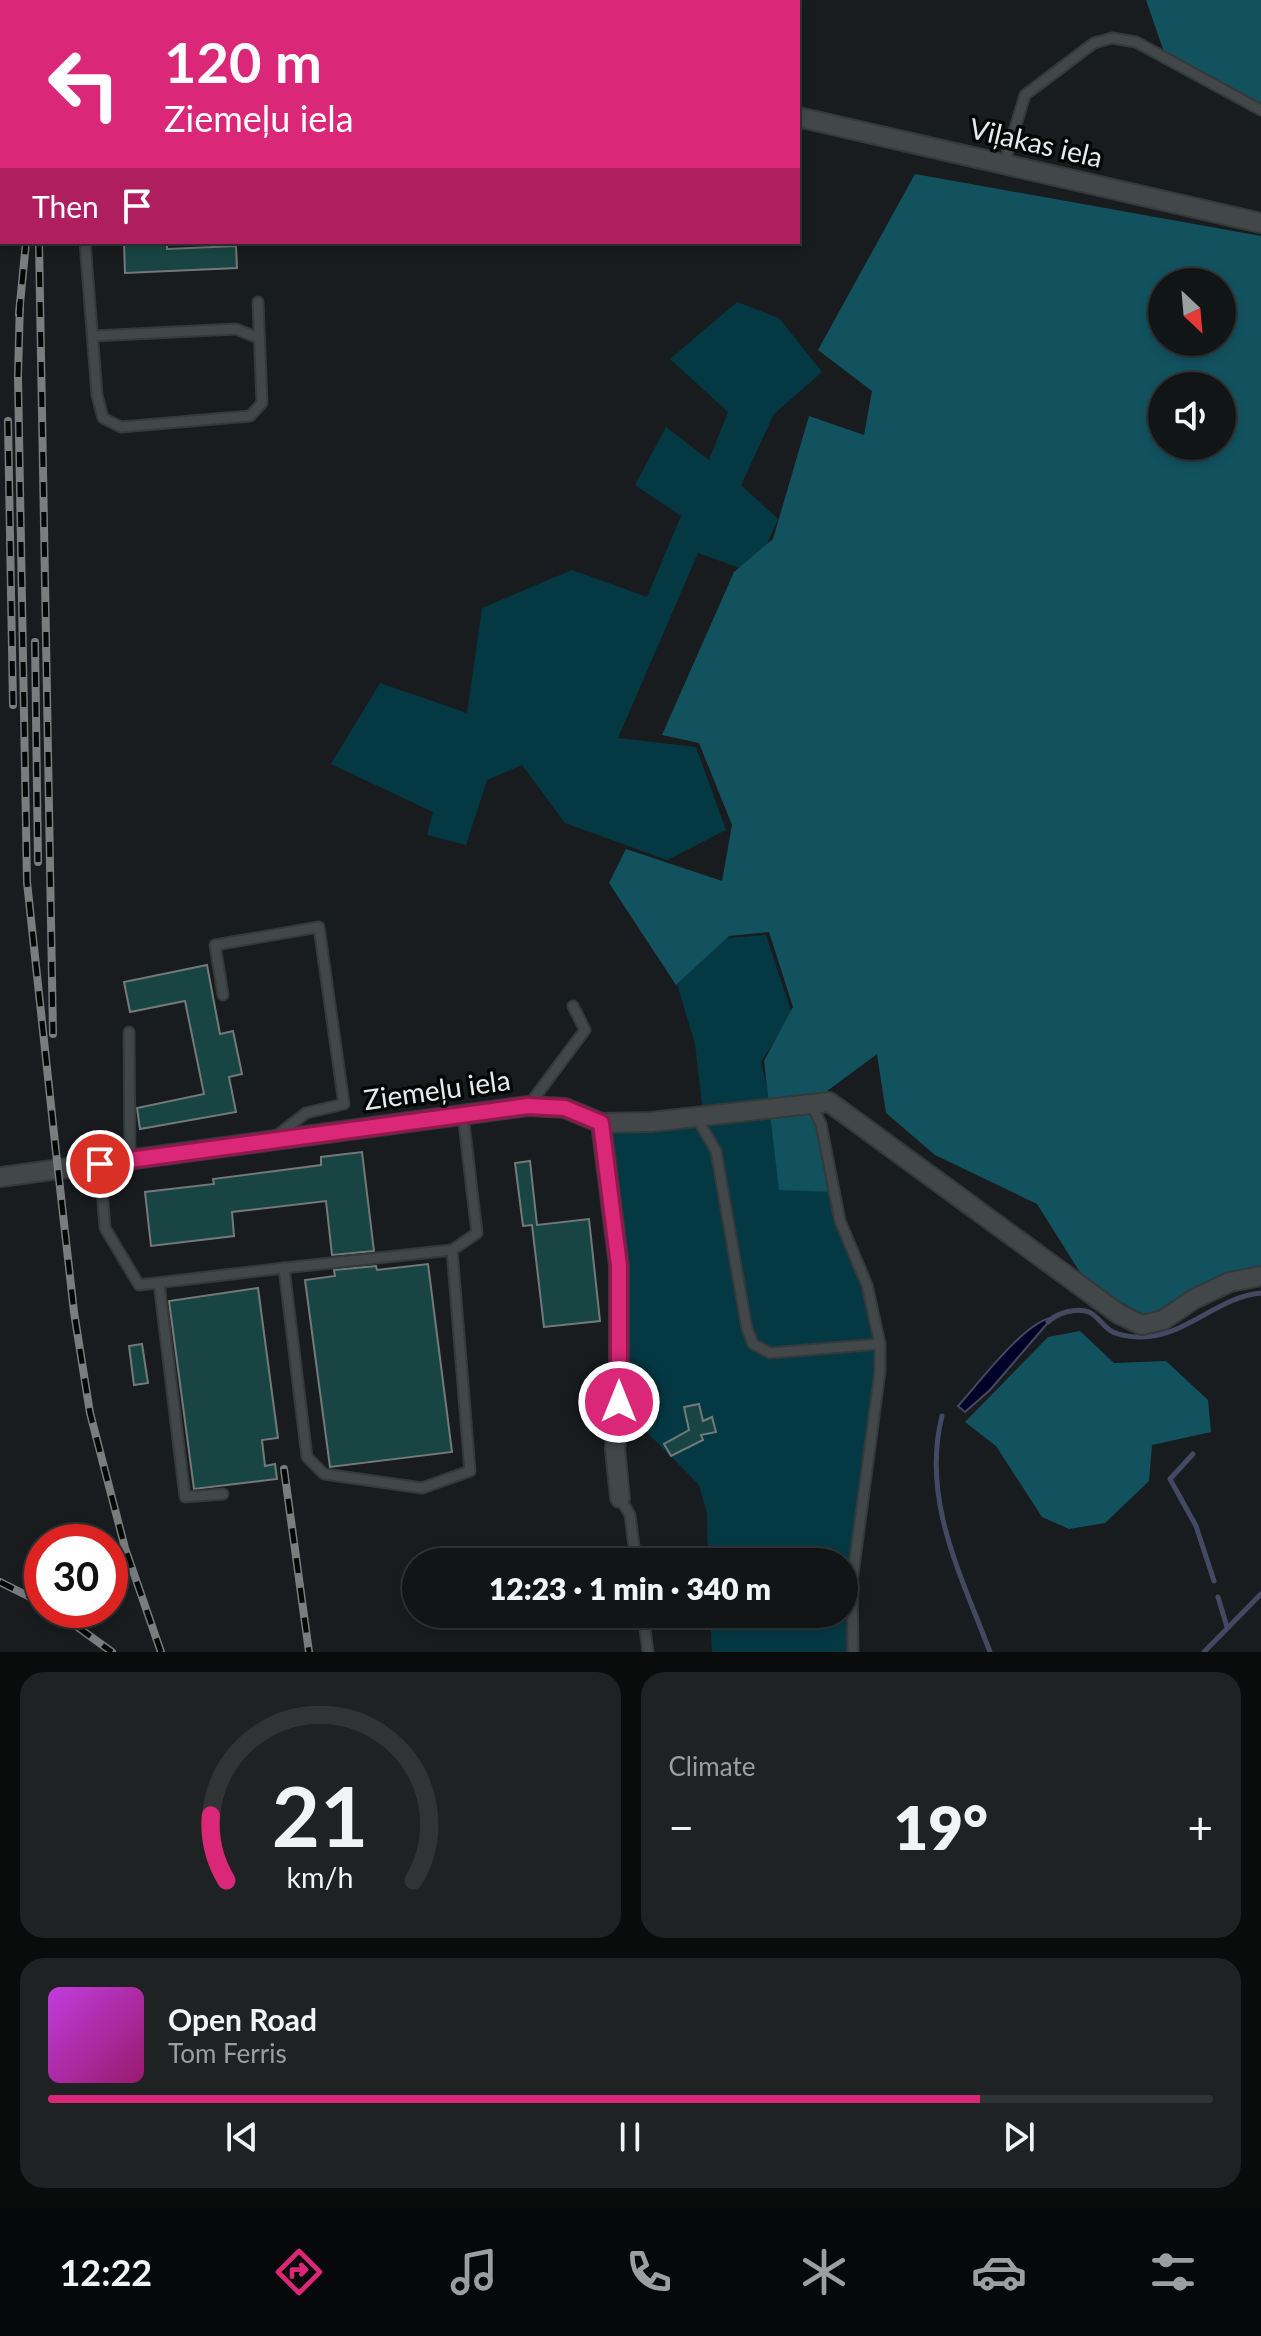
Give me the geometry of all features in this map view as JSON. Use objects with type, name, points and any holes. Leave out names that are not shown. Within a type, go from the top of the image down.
[{"type":"street","name":"Viļakas iela","points":[[800,117],[1261,223]]},
{"type":"street","points":[[620,1498],[615,1449],[619,1402],[619,1266],[601,1123],[651,1122],[829,1102],[1119,1314],[1142,1325],[1163,1320],[1194,1299],[1230,1282],[1261,1276]]},
{"type":"street","name":"Ziemeļu iela","points":[[0,1177],[528,1106],[565,1108],[601,1123]]},
{"type":"lane","points":[[1004,164],[1025,95],[1094,43],[1112,38],[1136,42],[1261,110]]},
{"type":"lane","points":[[85,244],[97,395],[103,418],[121,427],[250,416],[262,403],[258,302]]},
{"type":"lane","points":[[93,336],[236,329],[258,338]]},
{"type":"lane","points":[[223,995],[215,945],[319,927],[344,1104],[306,1113],[269,1142]]},
{"type":"lane","points":[[528,1106],[585,1030],[573,1006]]},
{"type":"lane","points":[[129,1032],[130,1160]]},
{"type":"lane","points":[[811,1104],[821,1124],[840,1221],[867,1285],[880,1344],[880,1371],[852,1582],[853,1652]]},
{"type":"lane","points":[[100,1164],[105,1228],[139,1285],[452,1250],[477,1233],[463,1115]]},
{"type":"lane","points":[[696,1117],[716,1151],[747,1329],[753,1344],[770,1353],[880,1344]]},
{"type":"lane","points":[[284,1268],[307,1457],[324,1474],[422,1488],[470,1471],[452,1250]]},
{"type":"lane","points":[[159,1283],[185,1497],[223,1494]]},
{"type":"lane","points":[[620,1498],[630,1515],[634,1548]]},
{"type":"lane","points":[[645,1628],[648,1652]]},
{"type":"shaded area","points":[[1146,0],[1261,0],[1261,105],[1164,52]]},
{"type":"shaded area","points":[[915,174],[1261,236],[1261,1280],[1198,1303],[1146,1315],[1088,1285],[1037,1204],[935,1155],[886,1113],[877,1054],[815,1100],[834,1192],[779,1190],[764,1061],[793,1007],[769,932],[729,936],[676,985],[609,883],[626,849],[722,881],[732,825],[699,743],[662,735],[734,572],[773,539],[809,416],[864,435],[872,391],[818,350]]},
{"type":"shaded area","points":[[737,302],[779,318],[822,372],[774,414],[741,485],[778,519],[754,573],[698,553],[618,738],[696,747],[726,830],[667,860],[565,823],[522,765],[487,780],[466,845],[427,835],[433,812],[331,764],[380,683],[467,713],[482,608],[572,570],[647,597],[681,516],[635,485],[666,427],[709,460],[728,412],[670,359]]},
{"type":"shaded area","points":[[766,935],[792,1014],[761,1062],[771,1105],[703,1112],[695,1044],[677,984],[726,938]]},
{"type":"shaded area","points":[[813,1110],[882,1350],[858,1556],[858,1548],[708,1548],[707,1513],[699,1485],[626,1411],[608,1130]]},
{"type":"shaded area","points":[[1052,1318],[990,1390],[965,1412],[958,1406],[1016,1341],[1041,1321]]},
{"type":"shaded area","points":[[1080,1331],[1114,1363],[1166,1361],[1208,1400],[1211,1432],[1152,1445],[1149,1481],[1105,1523],[1069,1529],[1042,1517],[996,1446],[965,1422],[1048,1337]]},
{"type":"shaded area","points":[[711,1628],[857,1628],[857,1652],[712,1652]]},
{"type":"building","points":[[124,244],[167,244],[167,249],[236,246],[237,268],[125,273]]},
{"type":"building","points":[[207,965],[220,1034],[233,1031],[242,1074],[229,1077],[236,1112],[140,1129],[137,1108],[204,1094],[185,1001],[130,1012],[124,982]]},
{"type":"building","points":[[362,1152],[374,1251],[332,1255],[326,1201],[232,1212],[234,1236],[151,1246],[145,1192],[214,1184],[213,1179],[321,1165],[321,1157]]},
{"type":"building","points":[[530,1161],[537,1225],[589,1219],[600,1321],[544,1327],[532,1225],[523,1226],[515,1163]]},
{"type":"building","points":[[428,1264],[452,1452],[330,1467],[305,1280],[335,1276],[334,1270],[376,1266],[377,1270]]},
{"type":"building","points":[[258,1288],[278,1438],[262,1440],[265,1466],[275,1464],[277,1479],[194,1489],[169,1301]]},
{"type":"building","points":[[142,1344],[148,1383],[134,1385],[129,1346]]},
{"type":"building","points":[[699,1404],[703,1421],[712,1417],[716,1432],[701,1435],[703,1440],[671,1456],[664,1444],[689,1430],[684,1407]]},
{"type":"waterway","points":[[1048,1322],[1056,1316],[1078,1310],[1092,1314],[1116,1333],[1135,1337],[1155,1336],[1170,1332],[1229,1302],[1261,1293]]},
{"type":"waterway","points":[[942,1416],[937,1447],[940,1507],[947,1536],[990,1652]]},
{"type":"waterway","points":[[1193,1454],[1170,1479],[1196,1526],[1214,1581]]},
{"type":"waterway","points":[[1204,1652],[1261,1594]]},
{"type":"waterway","points":[[1218,1597],[1227,1627]]},
{"type":"railway","points":[[19,314],[26,244]]},
{"type":"railway","points":[[39,244],[53,1034]]},
{"type":"railway","points":[[20,302],[18,376],[27,882],[74,1312],[90,1413],[125,1548],[161,1652]]},
{"type":"railway","points":[[8,421],[13,705]]},
{"type":"railway","points":[[35,642],[38,862]]},
{"type":"railway","points":[[284,1469],[309,1652]]},
{"type":"railway","points":[[0,1582],[24,1594]]},
{"type":"railway","points":[[79,1628],[112,1652]]},
{"type":"route","points":[[100,1164],[528,1106],[565,1108],[601,1123],[619,1266],[619,1402]]}]
